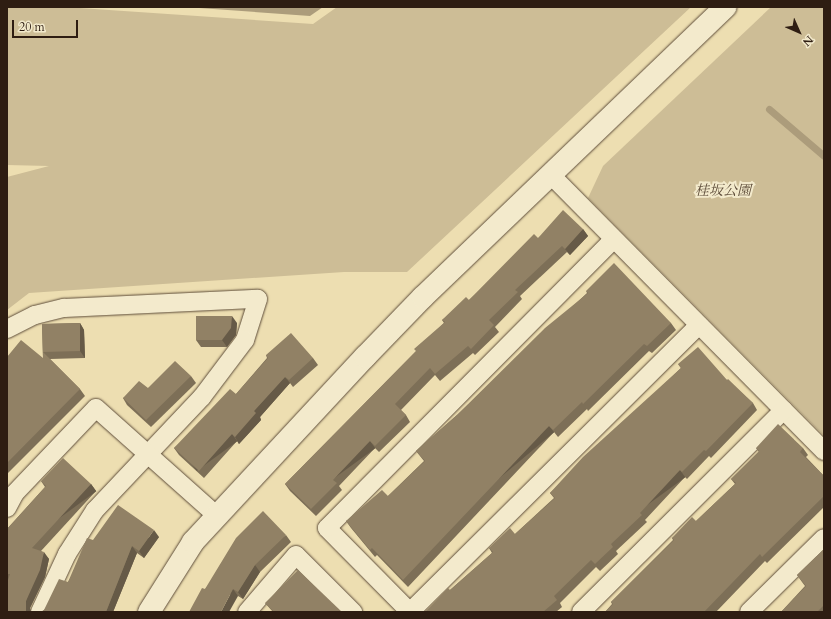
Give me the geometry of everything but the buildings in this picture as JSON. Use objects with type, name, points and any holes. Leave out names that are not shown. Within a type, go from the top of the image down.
[{"type":"street","points":[[149,612],[192,542],[423,297],[725,7]]},
{"type":"street","points":[[550,174],[824,451]]},
{"type":"street","points":[[614,239],[327,528],[410,612],[699,325]]},
{"type":"street","points":[[7,329],[35,315],[64,308],[258,299],[245,340],[202,397],[95,510],[67,554],[40,612]]},
{"type":"street","points":[[7,508],[15,493],[96,408],[216,515]]},
{"type":"street","points":[[581,612],[784,410]]},
{"type":"street","points":[[749,612],[824,538]]},
{"type":"street","points":[[247,612],[296,555],[353,612]]},
{"type":"green space","points":[[7,7],[65,7],[313,24],[337,7],[691,7],[407,272],[344,272],[29,293],[7,310],[7,177],[49,166],[7,165]]},
{"type":"green space","name":"桂坂公園","points":[[771,7],[824,7],[824,436],[588,198],[603,166]]},
{"type":"shaded area","points":[[185,7],[323,7],[310,16]]},
{"type":"waterway","points":[[769,109],[824,156]]}]
